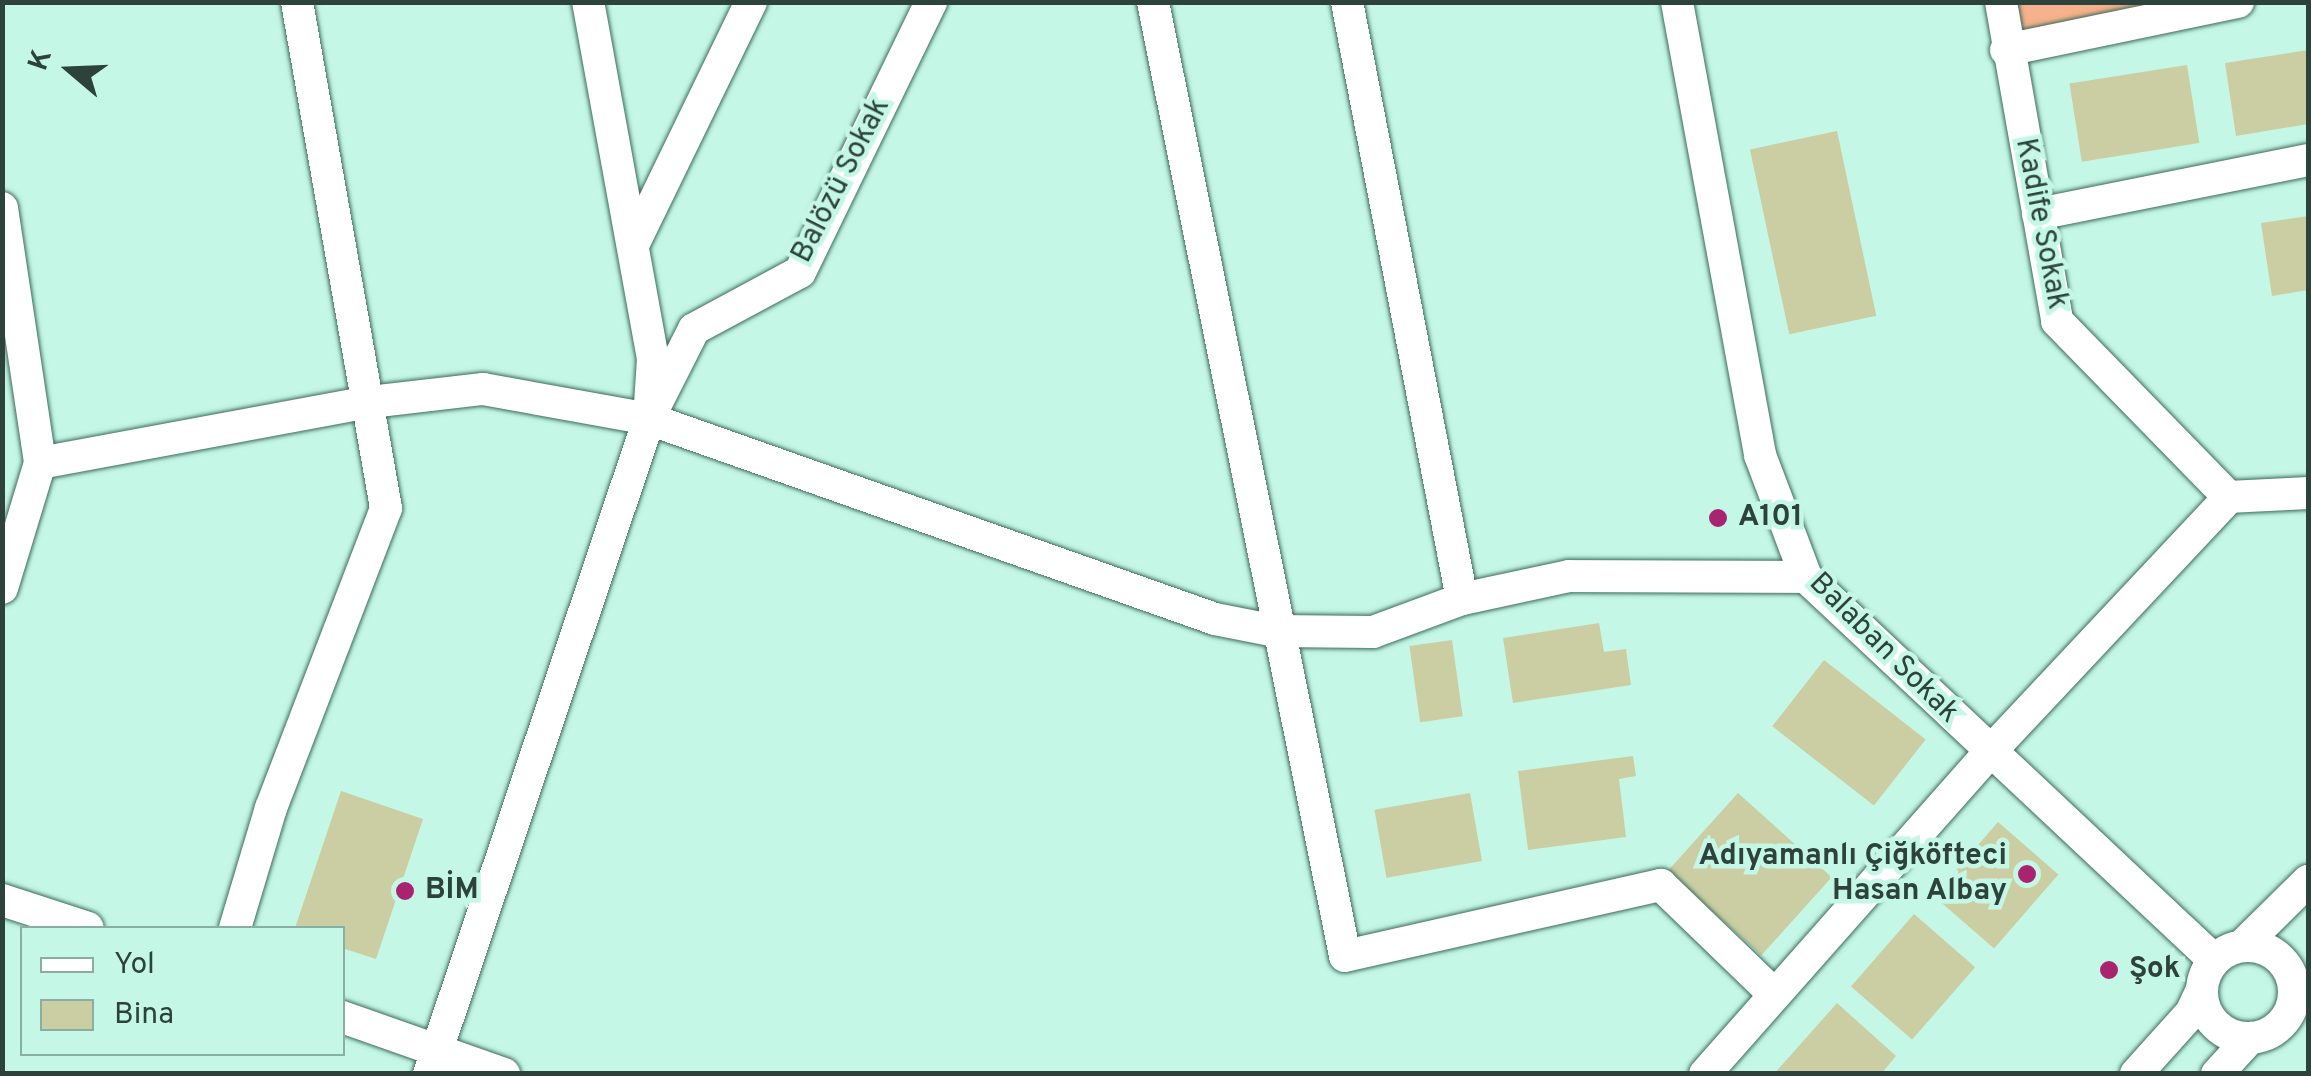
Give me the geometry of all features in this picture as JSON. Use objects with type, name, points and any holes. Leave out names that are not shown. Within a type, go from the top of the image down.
[{"type":"street","points":[[237,926],[271,808],[386,508],[296,2]]},
{"type":"street","points":[[432,1062],[649,419],[653,359],[588,2]]},
{"type":"street","points":[[633,246],[751,2]]},
{"type":"street","name":"Balözü Sokak","points":[[649,419],[694,329],[800,272],[931,2]]},
{"type":"street","points":[[1153,2],[1276,632],[1344,956],[1661,885],[1774,995]]},
{"type":"street","points":[[1347,2],[1462,599]]},
{"type":"street","name":"Balaban Sokak","points":[[1676,2],[1760,455],[1806,577],[1988,754],[2220,965]]},
{"type":"street","name":"Kadife Sokak","points":[[2001,2],[2006,50],[2057,320],[2229,497]]},
{"type":"street","points":[[2006,50],[2238,2]]},
{"type":"street","points":[[2038,214],[2308,160]]},
{"type":"street","points":[[2,208],[40,463],[2,588]]},
{"type":"street","points":[[40,463],[370,402],[483,389],[649,419],[1214,618],[1276,632],[1373,632],[1462,599],[1569,576],[1806,577]]},
{"type":"street","points":[[1705,1074],[1988,754],[2229,497],[2308,493]]},
{"type":"street","points":[[2136,1074],[2191,1013],[2220,965],[2308,881]]},
{"type":"street","points":[[2,900],[82,926]]},
{"type":"street","points":[[2217,1074],[2250,1038],[2299,1005],[2285,963],[2273,953],[2220,965]]},
{"type":"street","points":[[2220,965],[2211,1019],[2223,1030],[2250,1038]]},
{"type":"street","points":[[345,1018],[432,1062],[504,1074]]},
{"type":"shaded area","points":[[2011,2],[2196,3],[2015,40]]},
{"type":"building","points":[[2308,50],[2308,124],[2236,136],[2225,63]]},
{"type":"building","points":[[2187,65],[2199,143],[2082,162],[2069,84]]},
{"type":"building","points":[[1837,131],[1876,316],[1789,334],[1750,150]]},
{"type":"building","points":[[2308,216],[2308,290],[2272,296],[2261,223]]},
{"type":"building","points":[[1599,623],[1604,652],[1626,649],[1631,685],[1513,703],[1503,638]]},
{"type":"building","points":[[1452,640],[1463,716],[1420,722],[1409,646]]},
{"type":"building","points":[[1824,660],[1926,739],[1874,806],[1772,726]]},
{"type":"building","points":[[1633,756],[1636,776],[1619,779],[1626,837],[1528,850],[1518,771]]},
{"type":"building","points":[[341,791],[423,819],[376,959],[345,949],[345,926],[296,926]]},
{"type":"building","points":[[1470,793],[1482,861],[1386,878],[1374,810]]},
{"type":"building","points":[[1738,793],[1832,877],[1761,955],[1668,871]]},
{"type":"building","points":[[1998,822],[2058,874],[1994,948],[1934,896]]},
{"type":"building","points":[[1914,914],[1975,967],[1912,1040],[1851,986]]},
{"type":"building","points":[[1837,1003],[1896,1056],[1881,1074],[1774,1074]]},
{"type":"place","name":"A101","points":[[1718,518]]},
{"type":"place","name":"Adıyamanlı Çiğköfteci Hasan Albay","points":[[2027,874]]},
{"type":"place","name":"BİM","points":[[405,891]]},
{"type":"place","name":"Şok","points":[[2109,970]]}]
